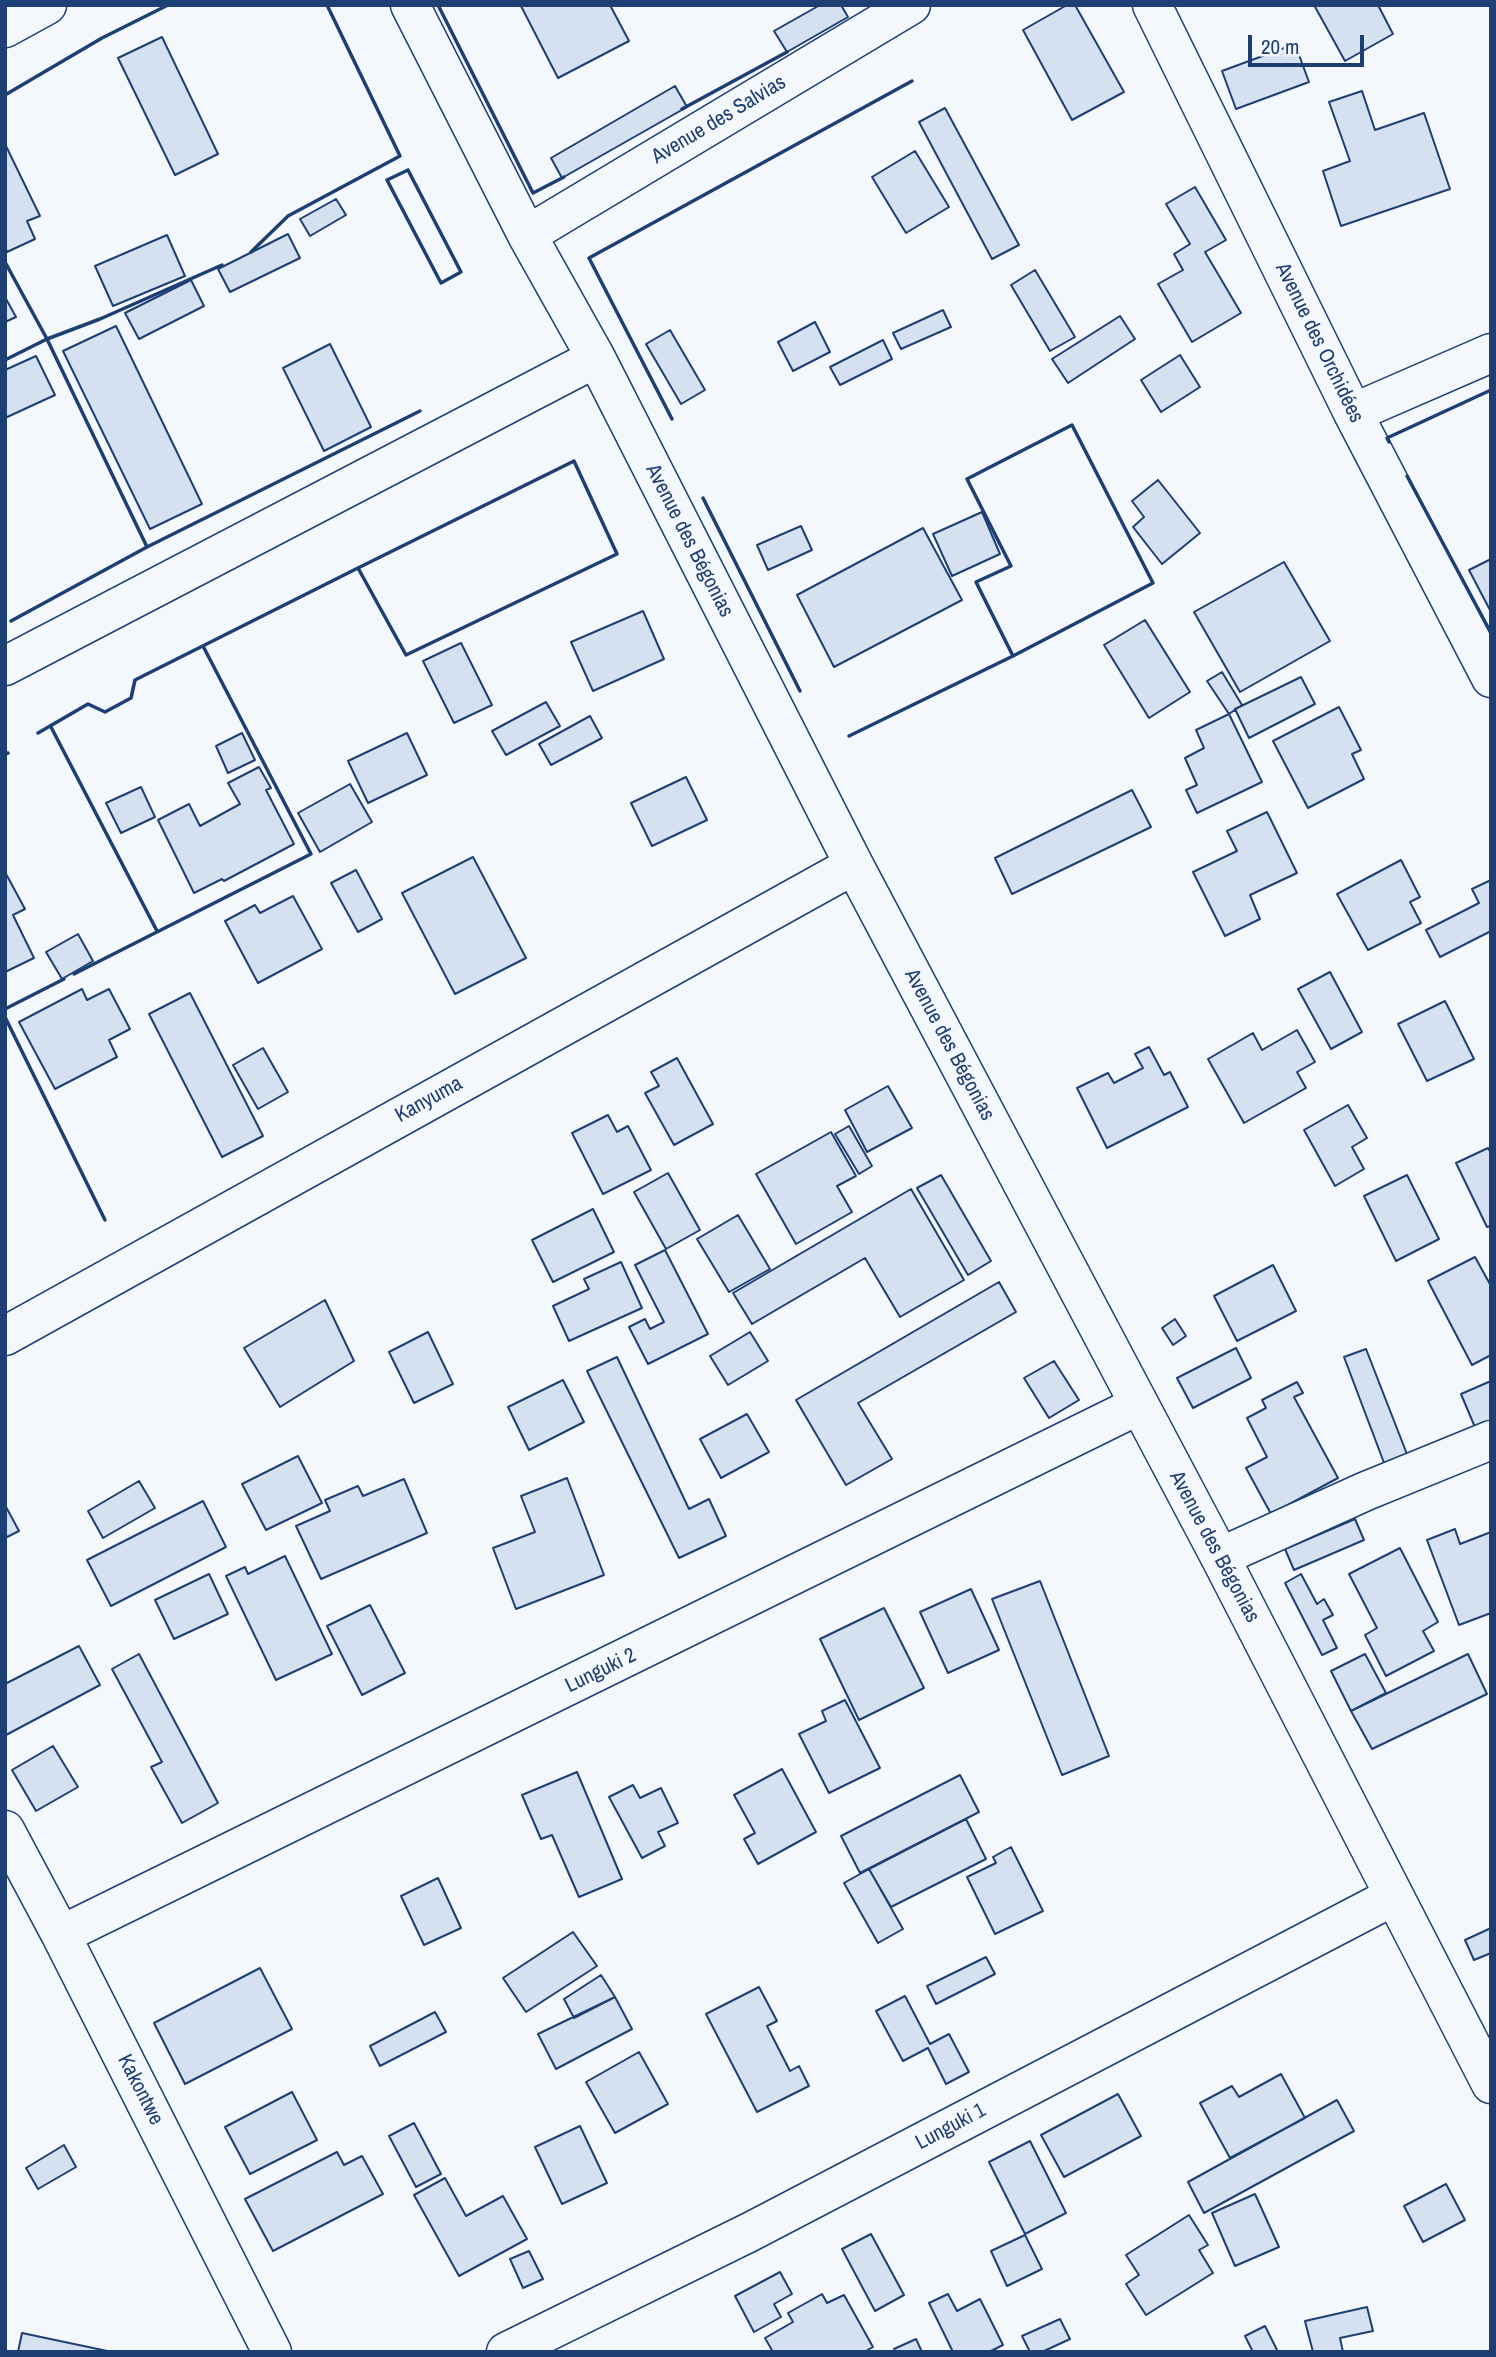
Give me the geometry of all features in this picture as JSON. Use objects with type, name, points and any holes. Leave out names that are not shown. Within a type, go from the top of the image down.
[{"type":"street","points":[[5,28],[47,5]]},
{"type":"street","name":"Avenue des Bégonias","points":[[411,5],[527,235],[596,358],[854,865],[1220,1557],[1491,2084]]},
{"type":"street","name":"Avenue des Salvias","points":[[527,235],[911,5]]},
{"type":"street","name":"Avenue des Orchidées","points":[[1152,5],[1353,413],[1491,678]]},
{"type":"street","points":[[1353,413],[1491,353]]},
{"type":"street","points":[[5,666],[596,358]]},
{"type":"street","name":"Kanyuma","points":[[5,1336],[854,865]]},
{"type":"street","name":"Lunguki 2","points":[[61,1935],[1139,1405]]},
{"type":"street","points":[[1220,1557],[1366,1491],[1491,1440]]},
{"type":"street","name":"Kakontwe","points":[[5,1830],[272,2352]]},
{"type":"street","name":"Lunguki 1","points":[[506,2352],[750,2232],[1394,1896]]},
{"type":"building","points":[[610,5],[629,41],[558,78],[521,6]]},
{"type":"building","points":[[820,5],[841,5],[848,17],[787,52],[774,31]]},
{"type":"building","points":[[1067,5],[1075,5],[1124,92],[1072,120],[1023,30]]},
{"type":"building","points":[[1314,5],[1378,5],[1393,34],[1345,61]]},
{"type":"building","points":[[162,37],[218,154],[175,175],[118,58]]},
{"type":"building","points":[[1295,44],[1309,82],[1236,109],[1222,71]]},
{"type":"building","points":[[675,86],[687,107],[562,178],[551,158]]},
{"type":"building","points":[[1362,91],[1375,130],[1424,113],[1450,189],[1341,226],[1323,171],[1350,161],[1329,102]]},
{"type":"building","points":[[945,108],[1019,245],[992,259],[919,122]]},
{"type":"building","points":[[5,144],[40,216],[27,221],[35,239],[7,252],[5,247]]},
{"type":"building","points":[[915,151],[949,207],[906,233],[872,177]]},
{"type":"building","points":[[1195,187],[1226,240],[1205,252],[1241,313],[1192,342],[1158,284],[1183,270],[1174,254],[1190,244],[1166,204]]},
{"type":"building","points":[[336,199],[346,215],[310,236],[300,219]]},
{"type":"building","points":[[288,234],[300,258],[230,292],[218,269]]},
{"type":"building","points":[[167,235],[185,276],[113,306],[95,266]]},
{"type":"building","points":[[1035,270],[1075,337],[1050,351],[1011,285]]},
{"type":"building","points":[[191,280],[204,306],[139,339],[125,313]]},
{"type":"building","points":[[5,297],[16,317],[5,322]]},
{"type":"building","points":[[943,310],[951,327],[901,349],[893,333]]},
{"type":"building","points":[[1120,316],[1135,339],[1068,383],[1052,359]]},
{"type":"building","points":[[815,322],[830,352],[793,371],[778,342]]},
{"type":"building","points":[[116,326],[202,504],[150,529],[63,351]]},
{"type":"building","points":[[670,330],[705,390],[681,404],[646,344]]},
{"type":"building","points":[[883,340],[892,359],[840,385],[830,367]]},
{"type":"building","points":[[330,344],[371,427],[324,451],[283,368]]},
{"type":"building","points":[[1180,355],[1200,387],[1161,412],[1141,380]]},
{"type":"building","points":[[36,356],[55,395],[5,418],[5,370]]},
{"type":"building","points":[[1158,480],[1200,533],[1162,564],[1133,527],[1144,517],[1132,501]]},
{"type":"building","points":[[982,512],[1000,554],[952,576],[933,534]]},
{"type":"building","points":[[801,526],[812,550],[768,570],[757,545]]},
{"type":"building","points":[[923,528],[962,600],[834,667],[797,595]]},
{"type":"building","points":[[1491,559],[1491,612],[1469,570]]},
{"type":"building","points":[[1284,562],[1330,641],[1240,692],[1194,612]]},
{"type":"building","points":[[643,611],[664,659],[593,691],[571,642]]},
{"type":"building","points":[[1145,620],[1190,692],[1149,718],[1104,645]]},
{"type":"building","points":[[461,643],[492,705],[454,723],[423,661]]},
{"type":"building","points":[[1222,672],[1242,705],[1229,714],[1207,681]]},
{"type":"building","points":[[1301,677],[1315,704],[1249,738],[1235,709]]},
{"type":"building","points":[[546,702],[560,726],[506,755],[492,731]]},
{"type":"building","points":[[1339,707],[1361,750],[1352,754],[1364,779],[1308,808],[1273,741]]},
{"type":"building","points":[[1229,714],[1262,782],[1197,813],[1186,790],[1197,785],[1185,758],[1204,748],[1196,730]]},
{"type":"building","points":[[590,716],[602,738],[551,765],[539,744]]},
{"type":"building","points":[[242,733],[255,760],[228,773],[216,746]]},
{"type":"building","points":[[407,733],[427,775],[368,803],[348,761]]},
{"type":"building","points":[[259,767],[271,788],[266,790],[294,844],[224,881],[222,879],[194,893],[158,820],[189,804],[200,826],[240,804],[228,783]]},
{"type":"building","points":[[686,777],[707,820],[652,846],[631,803]]},
{"type":"building","points":[[350,784],[372,822],[320,852],[298,813]]},
{"type":"building","points":[[141,787],[155,817],[121,833],[106,803]]},
{"type":"building","points":[[1132,790],[1151,827],[1012,894],[995,858]]},
{"type":"building","points":[[1267,812],[1297,873],[1250,895],[1260,919],[1225,936],[1193,872],[1237,851],[1227,831]]},
{"type":"building","points":[[473,857],[526,958],[455,994],[402,893]]},
{"type":"building","points":[[1401,860],[1420,897],[1410,902],[1421,923],[1368,950],[1337,894]]},
{"type":"building","points":[[356,870],[382,919],[358,932],[331,883]]},
{"type":"building","points":[[5,872],[25,909],[13,915],[34,958],[5,972]]},
{"type":"building","points":[[1491,880],[1491,931],[1440,957],[1426,930],[1479,903],[1472,889]]},
{"type":"building","points":[[293,896],[322,949],[258,983],[225,921],[255,905],[260,913]]},
{"type":"building","points":[[78,934],[93,961],[62,979],[46,952]]},
{"type":"building","points":[[1330,972],[1362,1032],[1331,1049],[1298,989]]},
{"type":"building","points":[[82,989],[87,1000],[109,989],[130,1029],[109,1040],[117,1057],[55,1089],[19,1022]]},
{"type":"building","points":[[190,993],[263,1136],[222,1157],[149,1014]]},
{"type":"building","points":[[1445,1001],[1474,1059],[1427,1081],[1398,1024]]},
{"type":"building","points":[[1297,1030],[1315,1062],[1297,1072],[1306,1088],[1244,1123],[1208,1059],[1253,1033],[1262,1050]]},
{"type":"building","points":[[1149,1047],[1164,1075],[1170,1072],[1188,1107],[1107,1148],[1077,1088],[1108,1073],[1114,1083],[1143,1068],[1135,1054]]},
{"type":"building","points":[[263,1048],[288,1092],[258,1109],[233,1065]]},
{"type":"building","points":[[677,1058],[713,1124],[674,1145],[645,1093],[659,1086],[651,1072]]},
{"type":"building","points":[[888,1086],[912,1128],[867,1152],[845,1110]]},
{"type":"building","points":[[1348,1105],[1367,1138],[1352,1147],[1364,1169],[1335,1186],[1304,1130]]},
{"type":"building","points":[[608,1115],[617,1132],[628,1126],[651,1170],[603,1194],[572,1133]]},
{"type":"building","points":[[849,1126],[872,1166],[859,1174],[835,1134]]},
{"type":"building","points":[[831,1132],[856,1176],[837,1186],[852,1212],[796,1244],[756,1174]]},
{"type":"building","points":[[1488,1148],[1491,1153],[1491,1226],[1487,1227],[1456,1163]]},
{"type":"building","points":[[668,1173],[700,1230],[666,1249],[634,1192]]},
{"type":"building","points":[[941,1175],[991,1261],[968,1275],[917,1188]]},
{"type":"building","points":[[1407,1175],[1439,1239],[1396,1261],[1364,1196]]},
{"type":"building","points":[[911,1189],[964,1280],[900,1317],[865,1258],[752,1324],[733,1293]]},
{"type":"building","points":[[593,1209],[614,1252],[553,1282],[532,1240]]},
{"type":"building","points":[[738,1215],[770,1269],[729,1292],[697,1239]]},
{"type":"building","points":[[665,1250],[708,1334],[648,1364],[629,1327],[645,1319],[650,1329],[664,1322],[635,1265]]},
{"type":"building","points":[[1475,1257],[1491,1286],[1491,1355],[1472,1365],[1428,1281]]},
{"type":"building","points":[[621,1262],[642,1308],[569,1341],[553,1306],[589,1289],[584,1279]]},
{"type":"building","points":[[1273,1265],[1296,1311],[1237,1341],[1214,1296]]},
{"type":"building","points":[[999,1282],[1016,1312],[858,1403],[892,1459],[846,1485],[796,1400]]},
{"type":"building","points":[[325,1300],[354,1361],[280,1407],[244,1348]]},
{"type":"building","points":[[1175,1319],[1186,1336],[1173,1345],[1162,1328]]},
{"type":"building","points":[[428,1332],[453,1384],[414,1403],[389,1352]]},
{"type":"building","points":[[750,1332],[768,1361],[728,1385],[710,1356]]},
{"type":"building","points":[[1236,1348],[1251,1378],[1193,1408],[1177,1378]]},
{"type":"building","points":[[1366,1349],[1412,1467],[1389,1476],[1344,1357]]},
{"type":"building","points":[[617,1357],[689,1509],[709,1499],[726,1536],[679,1558],[587,1371]]},
{"type":"building","points":[[1054,1361],[1079,1400],[1049,1418],[1024,1378]]},
{"type":"building","points":[[563,1380],[584,1422],[529,1450],[508,1407]]},
{"type":"building","points":[[1491,1381],[1491,1426],[1477,1432],[1461,1394]]},
{"type":"building","points":[[1297,1382],[1303,1393],[1294,1397],[1338,1478],[1271,1514],[1246,1468],[1267,1457],[1247,1418],[1266,1408],[1262,1400]]},
{"type":"building","points":[[747,1414],[769,1452],[721,1478],[700,1439]]},
{"type":"building","points":[[298,1456],[322,1503],[266,1530],[242,1484]]},
{"type":"building","points":[[567,1478],[604,1575],[516,1609],[493,1548],[535,1532],[521,1496]]},
{"type":"building","points":[[404,1479],[427,1533],[321,1579],[296,1526],[330,1511],[325,1500],[358,1486],[363,1496]]},
{"type":"building","points":[[139,1481],[155,1508],[103,1538],[88,1511]]},
{"type":"building","points":[[203,1501],[226,1547],[111,1606],[87,1560]]},
{"type":"building","points":[[5,1505],[19,1531],[5,1538]]},
{"type":"building","points":[[1355,1519],[1364,1540],[1294,1570],[1285,1549]]},
{"type":"building","points":[[1455,1529],[1460,1544],[1491,1532],[1491,1613],[1459,1625],[1427,1540]]},
{"type":"building","points":[[1400,1548],[1438,1622],[1423,1631],[1434,1651],[1386,1676],[1365,1635],[1377,1628],[1349,1574]]},
{"type":"building","points":[[285,1556],[332,1654],[276,1680],[226,1576],[245,1567],[248,1574]]},
{"type":"building","points":[[209,1574],[228,1614],[174,1639],[155,1600]]},
{"type":"building","points":[[1301,1574],[1317,1604],[1324,1599],[1333,1615],[1323,1620],[1337,1648],[1322,1655],[1285,1583]]},
{"type":"building","points":[[1040,1581],[1109,1756],[1062,1775],[992,1599]]},
{"type":"building","points":[[971,1589],[999,1650],[948,1673],[920,1612]]},
{"type":"building","points":[[370,1605],[405,1673],[362,1695],[327,1626]]},
{"type":"building","points":[[884,1608],[924,1688],[859,1720],[820,1639]]},
{"type":"building","points":[[79,1646],[100,1685],[6,1735],[5,1684]]},
{"type":"building","points":[[139,1654],[218,1803],[182,1823],[151,1767],[162,1762],[112,1669]]},
{"type":"building","points":[[1365,1654],[1386,1693],[1351,1711],[1331,1671]]},
{"type":"building","points":[[1468,1654],[1487,1694],[1372,1749],[1351,1711]]},
{"type":"building","points":[[845,1700],[880,1768],[829,1793],[799,1734],[826,1721],[822,1711]]},
{"type":"building","points":[[53,1746],[78,1787],[36,1811],[12,1770]]},
{"type":"building","points":[[782,1769],[816,1832],[758,1864],[744,1839],[755,1833],[734,1795]]},
{"type":"building","points":[[577,1772],[622,1879],[579,1897],[552,1835],[541,1839],[522,1795]]},
{"type":"building","points":[[960,1775],[979,1812],[860,1873],[841,1836]]},
{"type":"building","points":[[633,1785],[640,1798],[661,1788],[678,1823],[658,1832],[665,1846],[642,1858],[609,1797]]},
{"type":"building","points":[[966,1819],[986,1859],[891,1907],[869,1869]]},
{"type":"building","points":[[1011,1847],[1043,1911],[995,1934],[967,1877],[996,1863],[993,1857]]},
{"type":"building","points":[[869,1869],[903,1929],[878,1943],[844,1883]]},
{"type":"building","points":[[438,1878],[461,1928],[424,1945],[401,1896]]},
{"type":"building","points":[[1491,1928],[1491,1953],[1474,1960],[1465,1940]]},
{"type":"building","points":[[573,1932],[597,1966],[526,2012],[503,1978]]},
{"type":"building","points":[[986,1957],[995,1974],[936,2004],[927,1986]]},
{"type":"building","points":[[260,1968],[292,2029],[185,2084],[154,2023]]},
{"type":"building","points":[[601,1975],[615,1997],[574,2018],[564,1999]]},
{"type":"building","points":[[759,1987],[777,2021],[767,2026],[790,2071],[799,2066],[809,2086],[757,2112],[706,2014]]},
{"type":"building","points":[[905,1996],[930,2044],[949,2034],[969,2072],[946,2084],[928,2048],[903,2061],[876,2011]]},
{"type":"building","points":[[615,1997],[632,2029],[556,2069],[538,2034]]},
{"type":"building","points":[[435,2012],[446,2032],[380,2066],[370,2046]]},
{"type":"building","points":[[639,2052],[668,2104],[615,2133],[586,2082]]},
{"type":"building","points":[[1281,2074],[1305,2118],[1230,2158],[1200,2103],[1232,2086],[1239,2097]]},
{"type":"building","points":[[292,2092],[317,2140],[250,2174],[225,2127]]},
{"type":"building","points":[[1118,2094],[1141,2136],[1064,2177],[1041,2135]]},
{"type":"building","points":[[1337,2100],[1354,2131],[1204,2213],[1188,2182]]},
{"type":"building","points":[[414,2123],[441,2174],[416,2187],[389,2136]]},
{"type":"building","points":[[580,2126],[607,2183],[562,2204],[535,2147]]},
{"type":"building","points":[[1030,2141],[1066,2213],[1025,2234],[989,2162]]},
{"type":"building","points":[[64,2145],[76,2167],[38,2189],[26,2168]]},
{"type":"building","points":[[337,2152],[344,2165],[362,2156],[383,2194],[273,2251],[245,2199]]},
{"type":"building","points":[[445,2178],[466,2216],[503,2196],[527,2239],[459,2276],[414,2195]]},
{"type":"building","points":[[1446,2184],[1465,2220],[1423,2242],[1404,2206]]},
{"type":"building","points":[[1255,2194],[1279,2247],[1235,2266],[1212,2213]]},
{"type":"building","points":[[1189,2215],[1208,2245],[1199,2250],[1213,2273],[1146,2315],[1126,2284],[1139,2275],[1126,2255]]},
{"type":"building","points":[[871,2234],[904,2295],[875,2311],[842,2249]]},
{"type":"building","points":[[1025,2235],[1042,2269],[1007,2286],[991,2251]]},
{"type":"building","points":[[529,2251],[543,2279],[523,2288],[510,2259]]},
{"type":"building","points":[[780,2272],[792,2294],[774,2304],[781,2317],[754,2332],[735,2296]]},
{"type":"building","points":[[822,2294],[827,2303],[844,2295],[873,2347],[864,2352],[773,2352],[765,2338],[793,2322],[788,2313]]},
{"type":"building","points":[[948,2294],[957,2311],[980,2299],[1003,2345],[989,2352],[953,2352],[929,2303]]},
{"type":"building","points":[[1367,2307],[1373,2331],[1340,2338],[1343,2352],[1313,2352],[1305,2321]]},
{"type":"building","points":[[1060,2319],[1070,2339],[1042,2352],[1030,2352],[1022,2336]]},
{"type":"building","points":[[1265,2326],[1278,2352],[1253,2352],[1245,2336]]},
{"type":"building","points":[[22,2333],[112,2352],[18,2352]]},
{"type":"building","points":[[916,2339],[922,2352],[895,2352],[894,2349]]},
{"type":"wall","points":[[5,95],[102,38],[168,5]]},
{"type":"wall","points":[[251,252],[288,216],[400,156],[327,5]]},
{"type":"wall","points":[[438,5],[533,193],[564,177]]},
{"type":"wall","points":[[682,109],[787,52]]},
{"type":"wall","points":[[672,419],[589,258],[912,81]]},
{"type":"wall","points":[[408,170],[461,272],[441,283],[387,180],[408,170]]},
{"type":"wall","points":[[5,262],[47,339],[100,319],[222,265]]},
{"type":"wall","points":[[5,360],[47,339],[147,547]]},
{"type":"wall","points":[[1389,442],[1387,438],[1491,390]]},
{"type":"wall","points":[[11,621],[147,547],[420,411]]},
{"type":"wall","points":[[849,736],[1013,656],[1153,583],[1072,425],[967,479],[1011,566],[976,582],[1013,656]]},
{"type":"wall","points":[[38,733],[88,704],[105,712],[131,698],[135,680],[358,568],[574,461],[617,554],[406,655],[358,568]]},
{"type":"wall","points":[[1407,476],[1491,633]]},
{"type":"wall","points":[[703,498],[800,691]]},
{"type":"wall","points":[[74,974],[311,854],[203,646]]},
{"type":"wall","points":[[51,727],[157,931]]},
{"type":"wall","points":[[5,1009],[64,979]]},
{"type":"wall","points":[[5,1017],[105,1220]]}]
